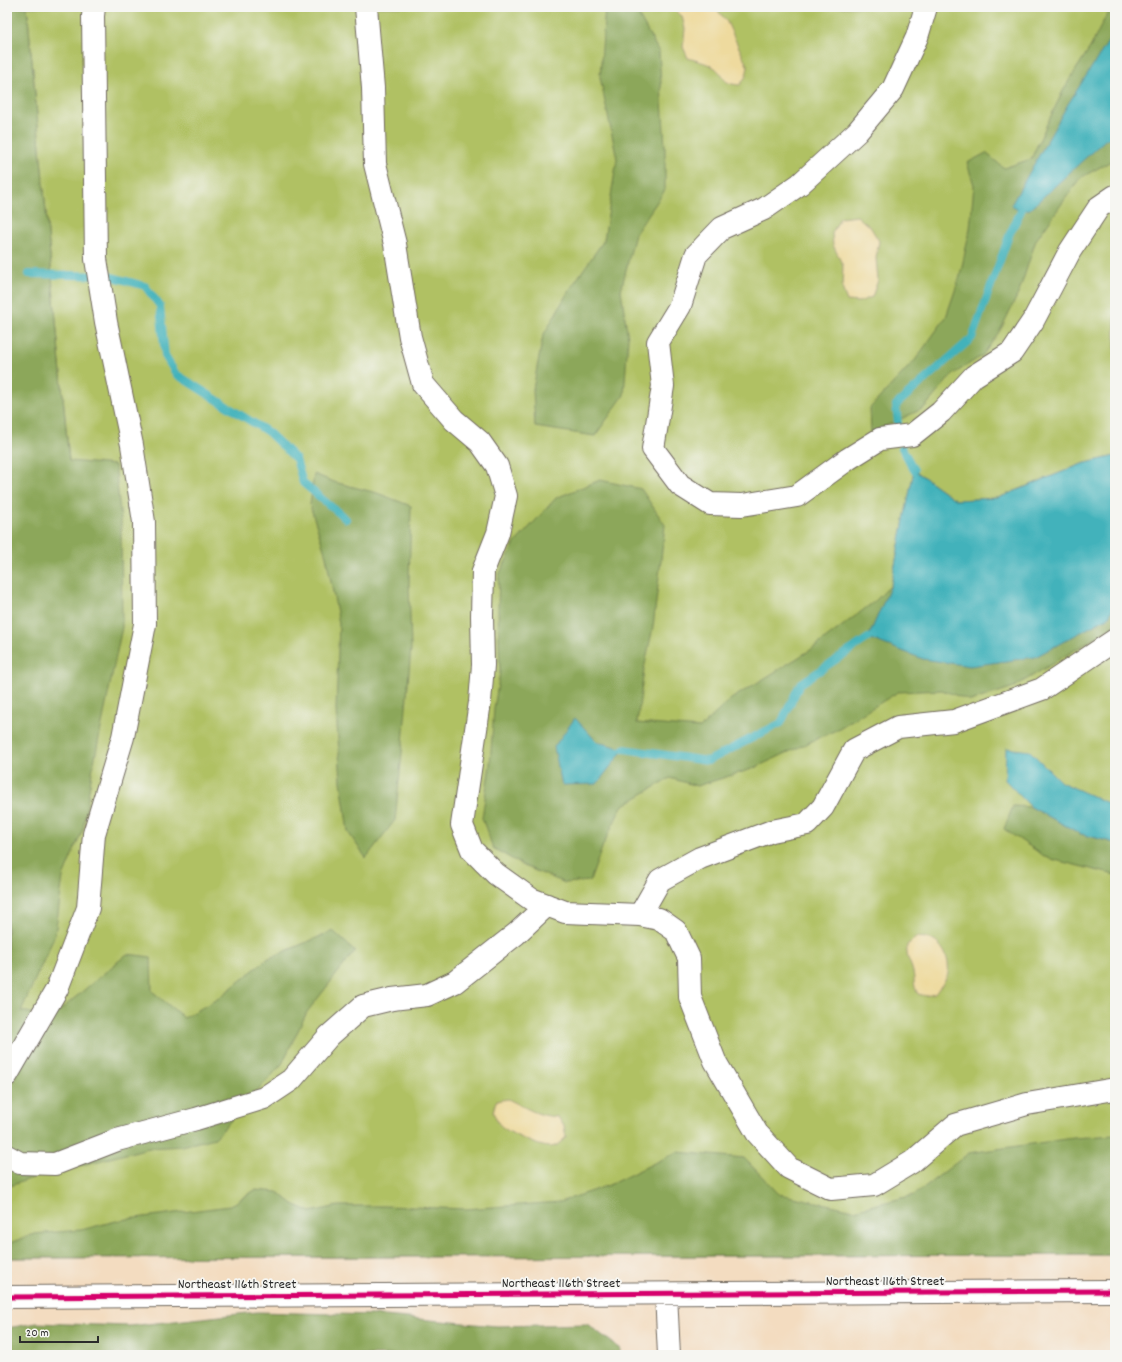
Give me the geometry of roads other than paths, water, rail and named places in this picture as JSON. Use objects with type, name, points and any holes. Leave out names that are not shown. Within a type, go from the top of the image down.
[{"type":"street","points":[[7,1074],[57,989],[88,908],[94,834],[123,737],[145,624],[144,522],[132,446],[106,322],[96,259],[94,7]]},
{"type":"street","points":[[366,7],[373,88],[375,164],[395,244],[410,337],[423,384],[454,420],[480,442],[497,466],[506,496],[498,533],[483,571],[483,665],[480,702],[462,825],[472,850],[496,874],[531,899],[565,912],[640,915],[659,919],[676,931],[689,958],[690,997],[715,1061],[757,1133],[789,1168],[831,1189],[874,1185],[912,1162],[956,1125],[1027,1104],[1115,1089]]},
{"type":"street","points":[[926,7],[917,37],[893,89],[857,132],[800,184],[764,209],[722,228],[696,255],[680,306],[658,342],[663,386],[653,449],[680,484],[710,504],[742,505],[797,496],[848,459],[880,439],[912,435],[941,412],[974,376],[1012,352],[1033,321],[1070,251],[1099,207],[1115,196]]},
{"type":"street","points":[[640,915],[660,880],[700,858],[772,831],[807,824],[823,807],[854,750],[898,727],[954,721],[1042,689],[1115,640]]},
{"type":"street","points":[[7,1156],[20,1163],[55,1164],[117,1140],[196,1119],[264,1098],[291,1080],[329,1036],[363,1006],[392,999],[427,995],[455,982],[516,934],[547,905]]},
{"type":"street","name":"Northeast 116th Street","points":[[7,1297],[1115,1291]]},
{"type":"street","points":[[666,1294],[669,1355]]},
{"type":"water","points":[[1115,31],[1115,137],[1105,140],[1030,209],[1021,211],[1011,205],[1068,104]]},
{"type":"water","points":[[1115,456],[1115,603],[1109,617],[1035,657],[970,666],[923,659],[868,638],[891,585],[914,470],[956,500],[998,498],[1082,464]]},
{"type":"water","points":[[575,718],[597,742],[624,749],[597,784],[562,785],[554,747]]},
{"type":"water","points":[[1006,748],[1030,751],[1061,782],[1110,804],[1115,803],[1115,843],[1081,834],[1031,807],[1005,780]]},
{"type":"waterway","points":[[898,423],[896,405],[972,338],[1010,233],[1021,211]]},
{"type":"waterway","points":[[29,274],[109,276],[145,286],[160,306],[165,356],[176,374],[268,432],[296,459],[303,483],[346,519]]},
{"type":"waterway","points":[[902,448],[914,470]]},
{"type":"waterway","points":[[624,749],[708,761],[781,723],[800,684],[868,638]]}]
